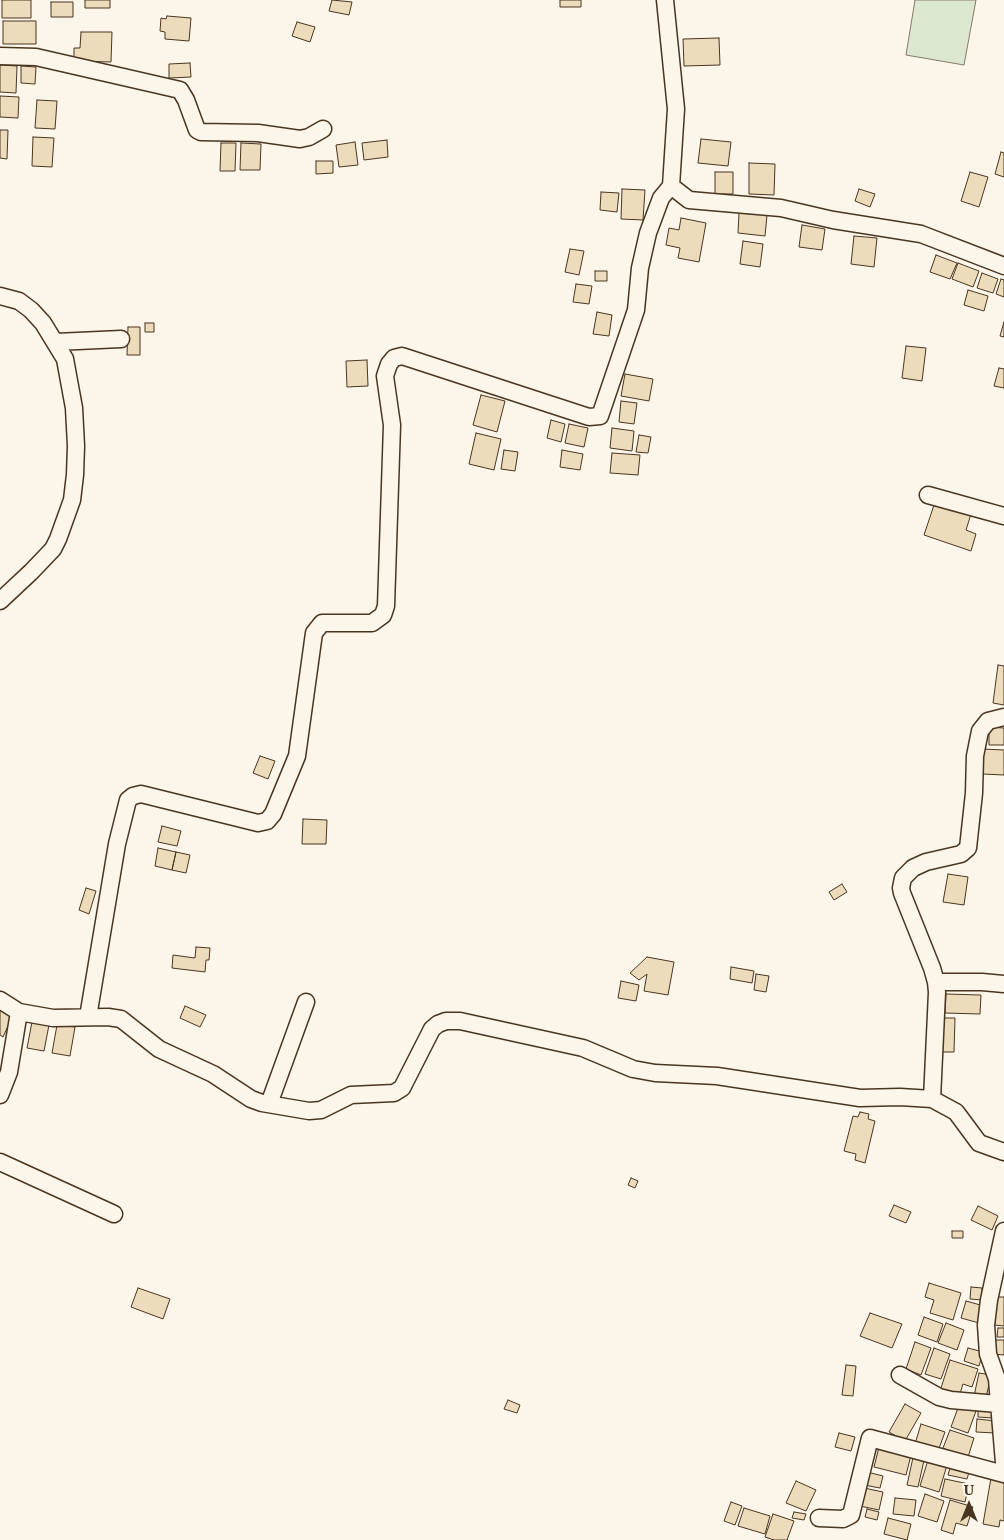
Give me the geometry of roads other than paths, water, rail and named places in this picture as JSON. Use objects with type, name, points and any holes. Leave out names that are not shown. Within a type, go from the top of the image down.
[{"type":"street","points":[[88,1017],[117,844],[128,800],[133,796],[141,794],[258,822],[267,821],[274,814],[297,756],[314,633],[322,623],[372,623],[383,615],[386,606],[392,426],[385,376],[389,364],[394,358],[402,356],[589,417],[600,416],[636,310],[640,268],[648,233],[661,198],[671,186],[676,109],[665,0]]},
{"type":"street","points":[[0,56],[36,57],[180,90],[186,100],[197,130],[201,132],[258,133],[300,139],[309,137],[323,129]]},
{"type":"street","points":[[671,186],[689,200],[782,208],[833,220],[922,234],[1004,266]]},
{"type":"street","points":[[0,296],[19,301],[31,310],[44,323],[65,358],[74,408],[76,446],[76,475],[72,500],[63,530],[53,549],[0,601]]},
{"type":"street","points":[[56,342],[121,339]]},
{"type":"street","points":[[928,495],[1004,516]]},
{"type":"street","points":[[932,1099],[936,982],[902,893],[903,878],[913,868],[926,862],[960,854],[968,848],[974,793],[974,756],[980,731],[988,721],[1004,717]]},
{"type":"street","points":[[936,982],[1004,984]]},
{"type":"street","points":[[0,1000],[19,1012],[53,1018],[88,1017],[121,1019],[159,1049],[213,1074],[251,1099],[309,1111],[321,1110],[351,1095],[394,1093],[402,1088],[432,1029],[446,1021],[460,1021],[583,1048],[633,1069],[655,1073],[755,1080],[834,1096],[932,1099],[956,1112],[980,1143],[1004,1152]]},
{"type":"street","points":[[269,1104],[306,1002]]},
{"type":"street","points":[[0,1095],[9,1072],[19,1012]]},
{"type":"street","points":[[0,1162],[114,1214]]},
{"type":"street","points":[[1004,1231],[989,1300],[986,1325],[988,1354],[997,1379],[1004,1462]]},
{"type":"street","points":[[900,1375],[940,1397],[951,1400],[998,1404]]},
{"type":"street","points":[[819,1518],[843,1519],[851,1515],[870,1438],[1004,1474]]}]
